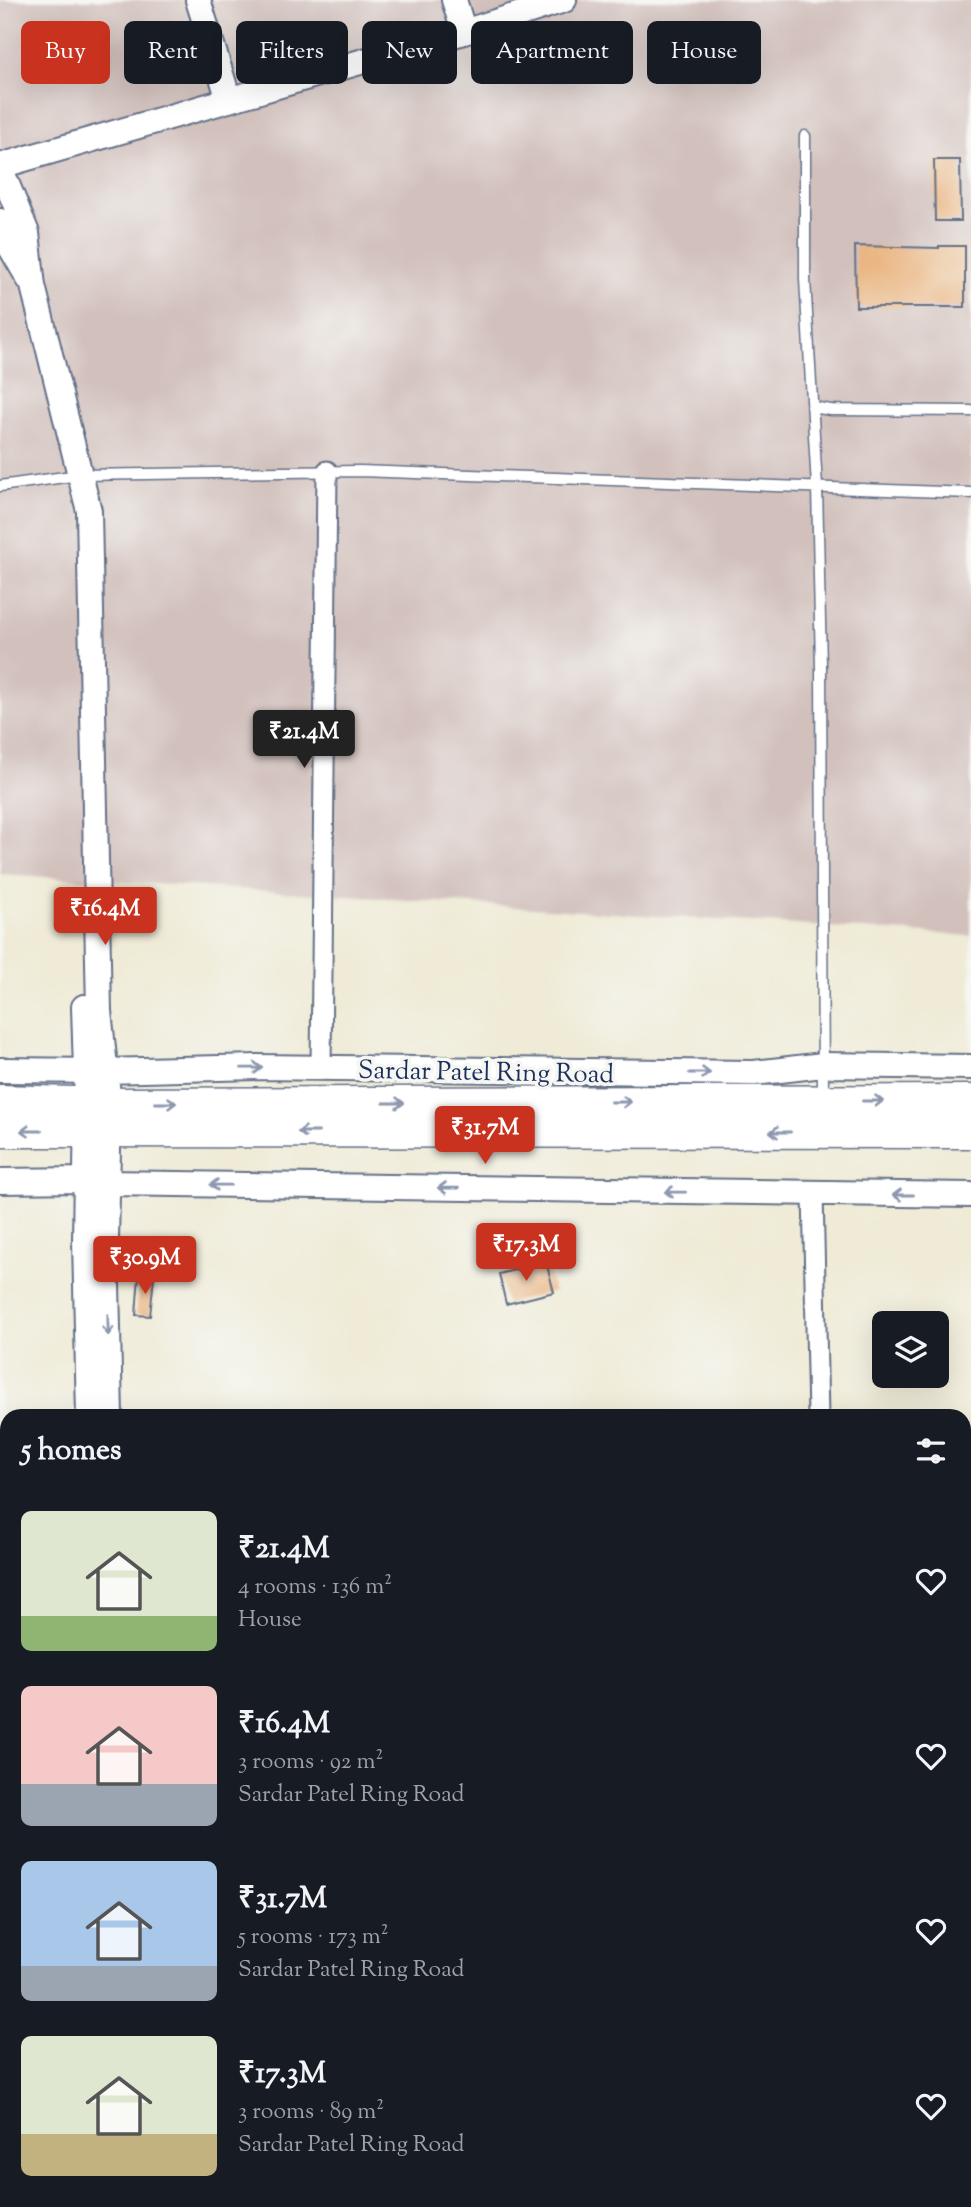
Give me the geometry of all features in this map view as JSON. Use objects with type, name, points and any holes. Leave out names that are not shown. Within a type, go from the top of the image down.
[{"type":"highway","name":"Sardar Patel Ring Road","points":[[0,1101],[971,1101]]},
{"type":"highway","name":"Sardar Patel Ring Road","points":[[0,1131],[97,1102],[971,1132]]},
{"type":"street","points":[[198,0],[227,93]]},
{"type":"street","points":[[89,1409],[97,1102],[74,509],[79,475],[33,286],[27,233],[0,167],[513,0]]},
{"type":"street","points":[[459,16],[564,0]]},
{"type":"street","points":[[0,154],[155,104],[227,93]]},
{"type":"street","points":[[0,221],[8,243],[33,286]]},
{"type":"street","points":[[321,1069],[327,471]]},
{"type":"street","name":"Sardar Patel Ring Road","points":[[0,1070],[97,1102],[257,1068],[754,1073],[823,1065],[971,1067]]},
{"type":"street","points":[[0,1181],[971,1195]]},
{"type":"street","points":[[96,1182],[110,1409]]},
{"type":"street","points":[[813,1194],[818,1409]]},
{"type":"lane","points":[[805,136],[805,279],[817,486],[821,666],[823,1101]]},
{"type":"lane","points":[[812,407],[831,410],[971,411]]},
{"type":"lane","points":[[0,486],[79,475],[327,471],[971,493]]},
{"type":"shaded area","points":[[0,0],[971,0],[971,936],[0,874]]},
{"type":"building","points":[[934,160],[960,160],[961,221],[935,221]]},
{"type":"building","points":[[855,246],[965,246],[965,307],[856,307]]},
{"type":"building","points":[[546,1262],[554,1292],[506,1304],[499,1274]]},
{"type":"building","points":[[139,1275],[154,1277],[150,1316],[136,1315]]}]
